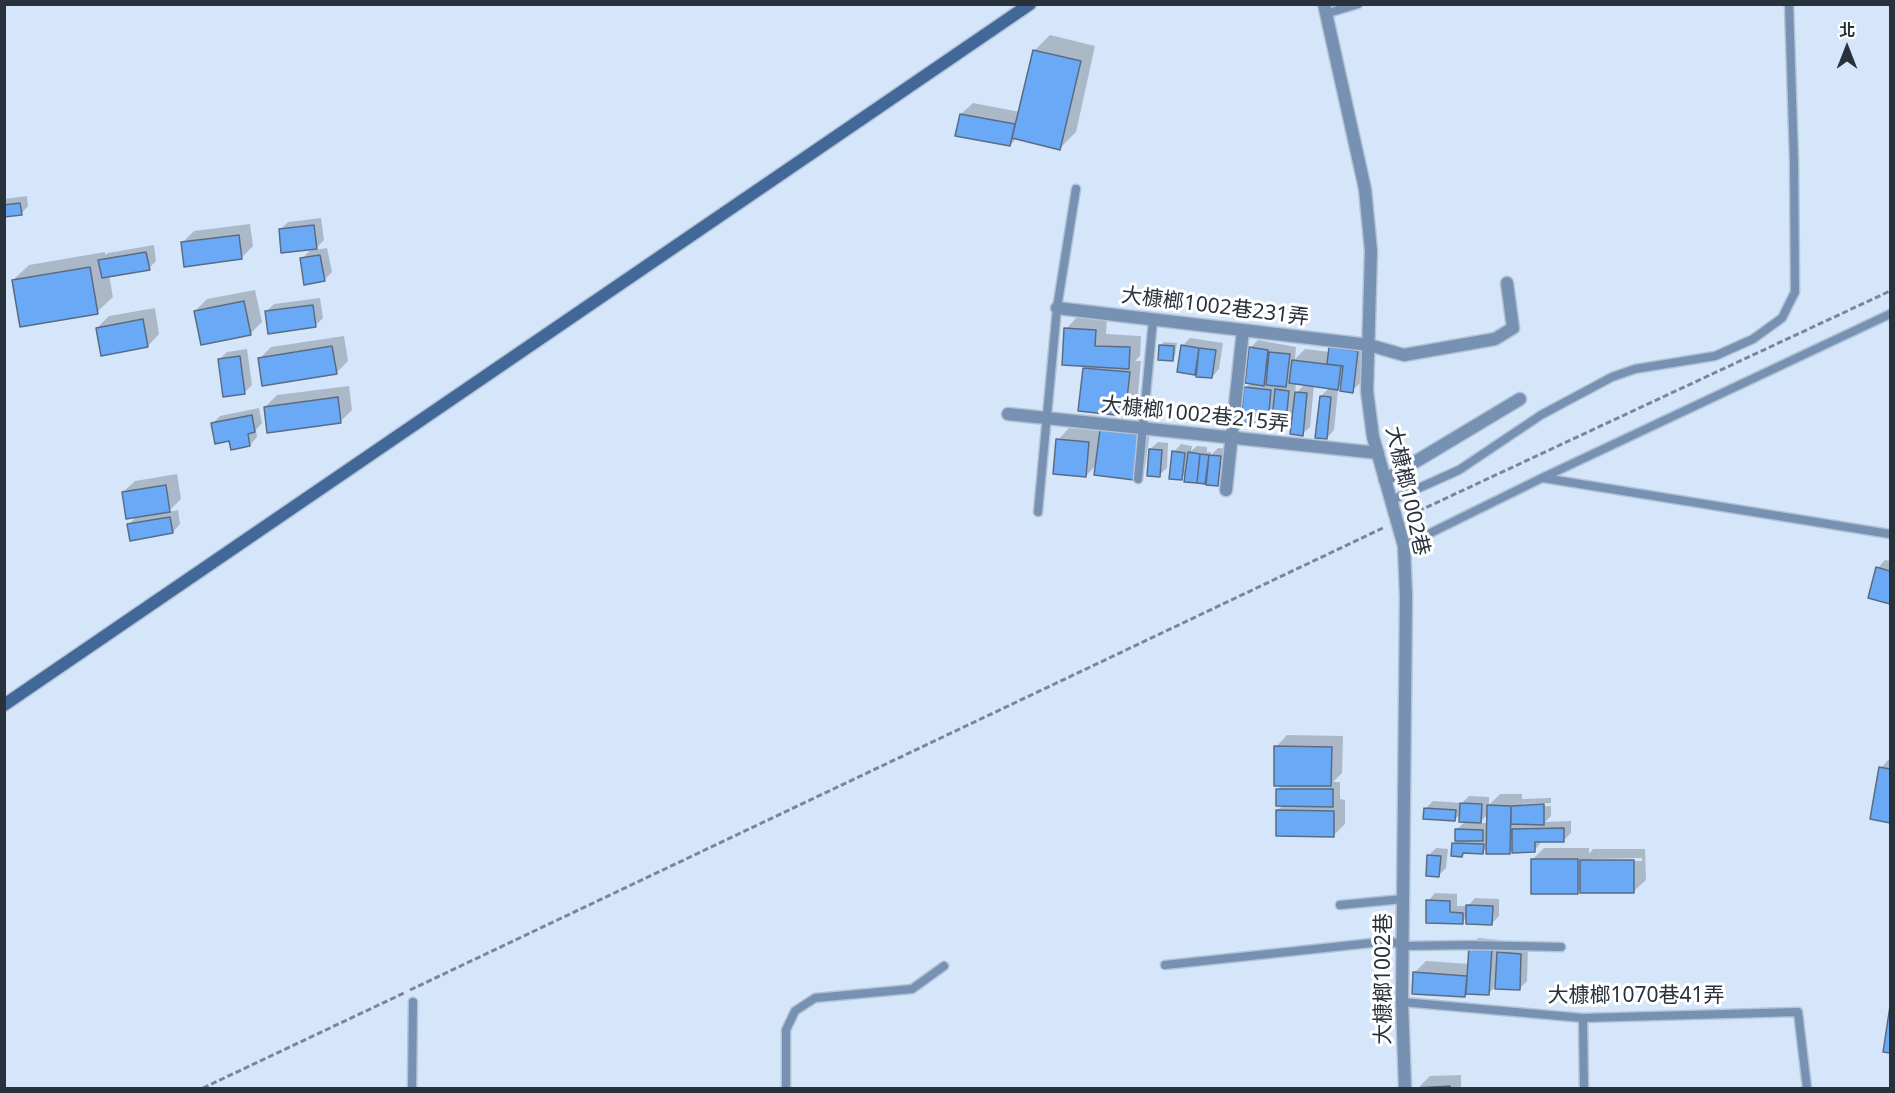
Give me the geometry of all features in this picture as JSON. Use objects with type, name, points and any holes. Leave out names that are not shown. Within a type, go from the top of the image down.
[{"type":"main road","points":[[4,705],[1030,4]]},
{"type":"street","name":"大槺榔1002巷","points":[[1324,9],[1365,189],[1371,251],[1368,391],[1377,453],[1404,546],[1406,597],[1402,1002],[1405,1089]]},
{"type":"street","name":"大槺榔1002巷231弄","points":[[1057,308],[1369,345],[1404,355],[1495,339],[1513,328],[1508,283]]},
{"type":"street","points":[[1226,490],[1243,330]]},
{"type":"street","points":[[1385,480],[1520,399]]},
{"type":"street","name":"大槺榔1002巷215弄","points":[[1008,414],[1377,453]]},
{"type":"lane","points":[[1324,9],[1358,4]]},
{"type":"lane","points":[[1390,501],[1459,470],[1542,415],[1612,377],[1635,369],[1715,356],[1753,339],[1782,318],[1794,292],[1794,161],[1789,4]]},
{"type":"lane","points":[[1038,512],[1057,308],[1076,189]]},
{"type":"lane","points":[[1404,546],[1542,478],[1890,314]]},
{"type":"lane","points":[[1138,479],[1153,320]]},
{"type":"lane","points":[[1542,478],[1890,534]]},
{"type":"lane","points":[[1340,905],[1403,899]]},
{"type":"lane","points":[[1165,965],[1390,941],[1403,946],[1561,947]]},
{"type":"lane","points":[[786,1089],[786,1030],[795,1011],[815,998],[912,989],[944,966]]},
{"type":"lane","points":[[412,1089],[413,1002]]},
{"type":"lane","name":"大槺榔1070巷41弄","points":[[1402,1002],[1583,1018],[1798,1012],[1807,1089]]},
{"type":"lane","points":[[1583,1018],[1584,1089]]},
{"type":"path","points":[[203,1089],[1396,521],[1890,291]]},
{"type":"building","points":[[1033,50],[1081,61],[1060,150],[1012,138]]},
{"type":"building","points":[[960,114],[1015,124],[1010,146],[955,136]]},
{"type":"building","points":[[20,203],[22,215],[4,217],[4,205]]},
{"type":"building","points":[[314,225],[317,249],[281,253],[279,229]]},
{"type":"building","points":[[239,235],[242,259],[184,267],[181,242]]},
{"type":"building","points":[[146,252],[150,270],[102,278],[98,260]]},
{"type":"building","points":[[320,255],[325,281],[304,285],[300,258]]},
{"type":"building","points":[[90,267],[98,314],[20,327],[12,280]]},
{"type":"building","points":[[244,301],[251,335],[201,345],[194,311]]},
{"type":"building","points":[[313,305],[316,327],[268,334],[265,311]]},
{"type":"building","points":[[143,319],[148,347],[101,356],[96,328]]},
{"type":"building","points":[[1064,328],[1096,330],[1095,346],[1130,347],[1129,369],[1062,365]]},
{"type":"building","points":[[1159,345],[1174,346],[1173,361],[1158,360]]},
{"type":"building","points":[[1181,345],[1199,348],[1195,375],[1177,372]]},
{"type":"building","points":[[332,346],[337,374],[262,386],[258,358]]},
{"type":"building","points":[[1249,347],[1268,350],[1264,386],[1245,383]]},
{"type":"building","points":[[1329,347],[1358,351],[1353,393],[1340,391],[1343,366],[1327,364]]},
{"type":"building","points":[[1199,348],[1216,350],[1212,378],[1196,377]]},
{"type":"building","points":[[1269,352],[1290,354],[1286,387],[1266,385]]},
{"type":"building","points":[[240,356],[245,394],[223,397],[218,359]]},
{"type":"building","points":[[1292,360],[1341,366],[1338,390],[1289,383]]},
{"type":"building","points":[[1083,368],[1130,372],[1125,416],[1078,411]]},
{"type":"building","points":[[1244,387],[1271,390],[1268,424],[1241,422]]},
{"type":"building","points":[[1275,389],[1289,391],[1286,421],[1272,419]]},
{"type":"building","points":[[1295,392],[1307,393],[1303,436],[1290,434]]},
{"type":"building","points":[[1320,396],[1331,397],[1327,439],[1315,438]]},
{"type":"building","points":[[338,397],[341,423],[267,433],[264,407]]},
{"type":"building","points":[[252,415],[255,432],[248,434],[250,446],[231,450],[229,441],[215,444],[211,423]]},
{"type":"building","points":[[1100,430],[1140,435],[1134,480],[1094,475]]},
{"type":"building","points":[[1056,439],[1089,442],[1086,477],[1053,474]]},
{"type":"building","points":[[1149,449],[1162,450],[1160,477],[1147,476]]},
{"type":"building","points":[[1172,451],[1185,453],[1182,480],[1169,479]]},
{"type":"building","points":[[1188,452],[1200,454],[1197,483],[1184,482]]},
{"type":"building","points":[[1200,454],[1209,455],[1205,484],[1197,483]]},
{"type":"building","points":[[1209,455],[1221,456],[1218,486],[1206,485]]},
{"type":"building","points":[[166,485],[170,512],[126,519],[122,492]]},
{"type":"building","points":[[170,517],[173,533],[130,541],[127,524]]},
{"type":"building","points":[[1876,567],[1890,571],[1890,604],[1868,598]]},
{"type":"building","points":[[1274,746],[1332,747],[1331,786],[1274,786]]},
{"type":"building","points":[[1879,767],[1890,769],[1890,823],[1870,819]]},
{"type":"building","points":[[1276,789],[1333,789],[1333,807],[1276,806]]},
{"type":"building","points":[[1460,803],[1482,804],[1481,823],[1459,822]]},
{"type":"building","points":[[1544,804],[1544,825],[1511,824],[1511,806]]},
{"type":"building","points":[[1487,805],[1511,806],[1510,854],[1486,854]]},
{"type":"building","points":[[1424,808],[1456,810],[1455,821],[1423,819]]},
{"type":"building","points":[[1276,810],[1334,811],[1334,837],[1276,836]]},
{"type":"building","points":[[1564,828],[1564,842],[1535,842],[1535,852],[1512,853],[1512,829]]},
{"type":"building","points":[[1455,829],[1483,830],[1483,841],[1455,841]]},
{"type":"building","points":[[1452,843],[1484,844],[1483,854],[1463,853],[1462,857],[1451,856]]},
{"type":"building","points":[[1427,855],[1441,856],[1439,877],[1426,876]]},
{"type":"building","points":[[1531,859],[1578,859],[1578,894],[1531,894]]},
{"type":"building","points":[[1580,860],[1634,860],[1634,893],[1580,893]]},
{"type":"building","points":[[1426,900],[1450,901],[1450,912],[1463,913],[1463,924],[1426,923]]},
{"type":"building","points":[[1466,905],[1493,906],[1492,925],[1466,924]]},
{"type":"building","points":[[1469,945],[1492,947],[1489,995],[1466,994]]},
{"type":"building","points":[[1497,952],[1521,954],[1520,990],[1495,989]]},
{"type":"building","points":[[1413,972],[1467,976],[1465,997],[1412,994]]},
{"type":"building","points":[[1890,1006],[1890,1053],[1883,1052]]},
{"type":"building","points":[[1450,1086],[1450,1088],[1416,1088]]}]
